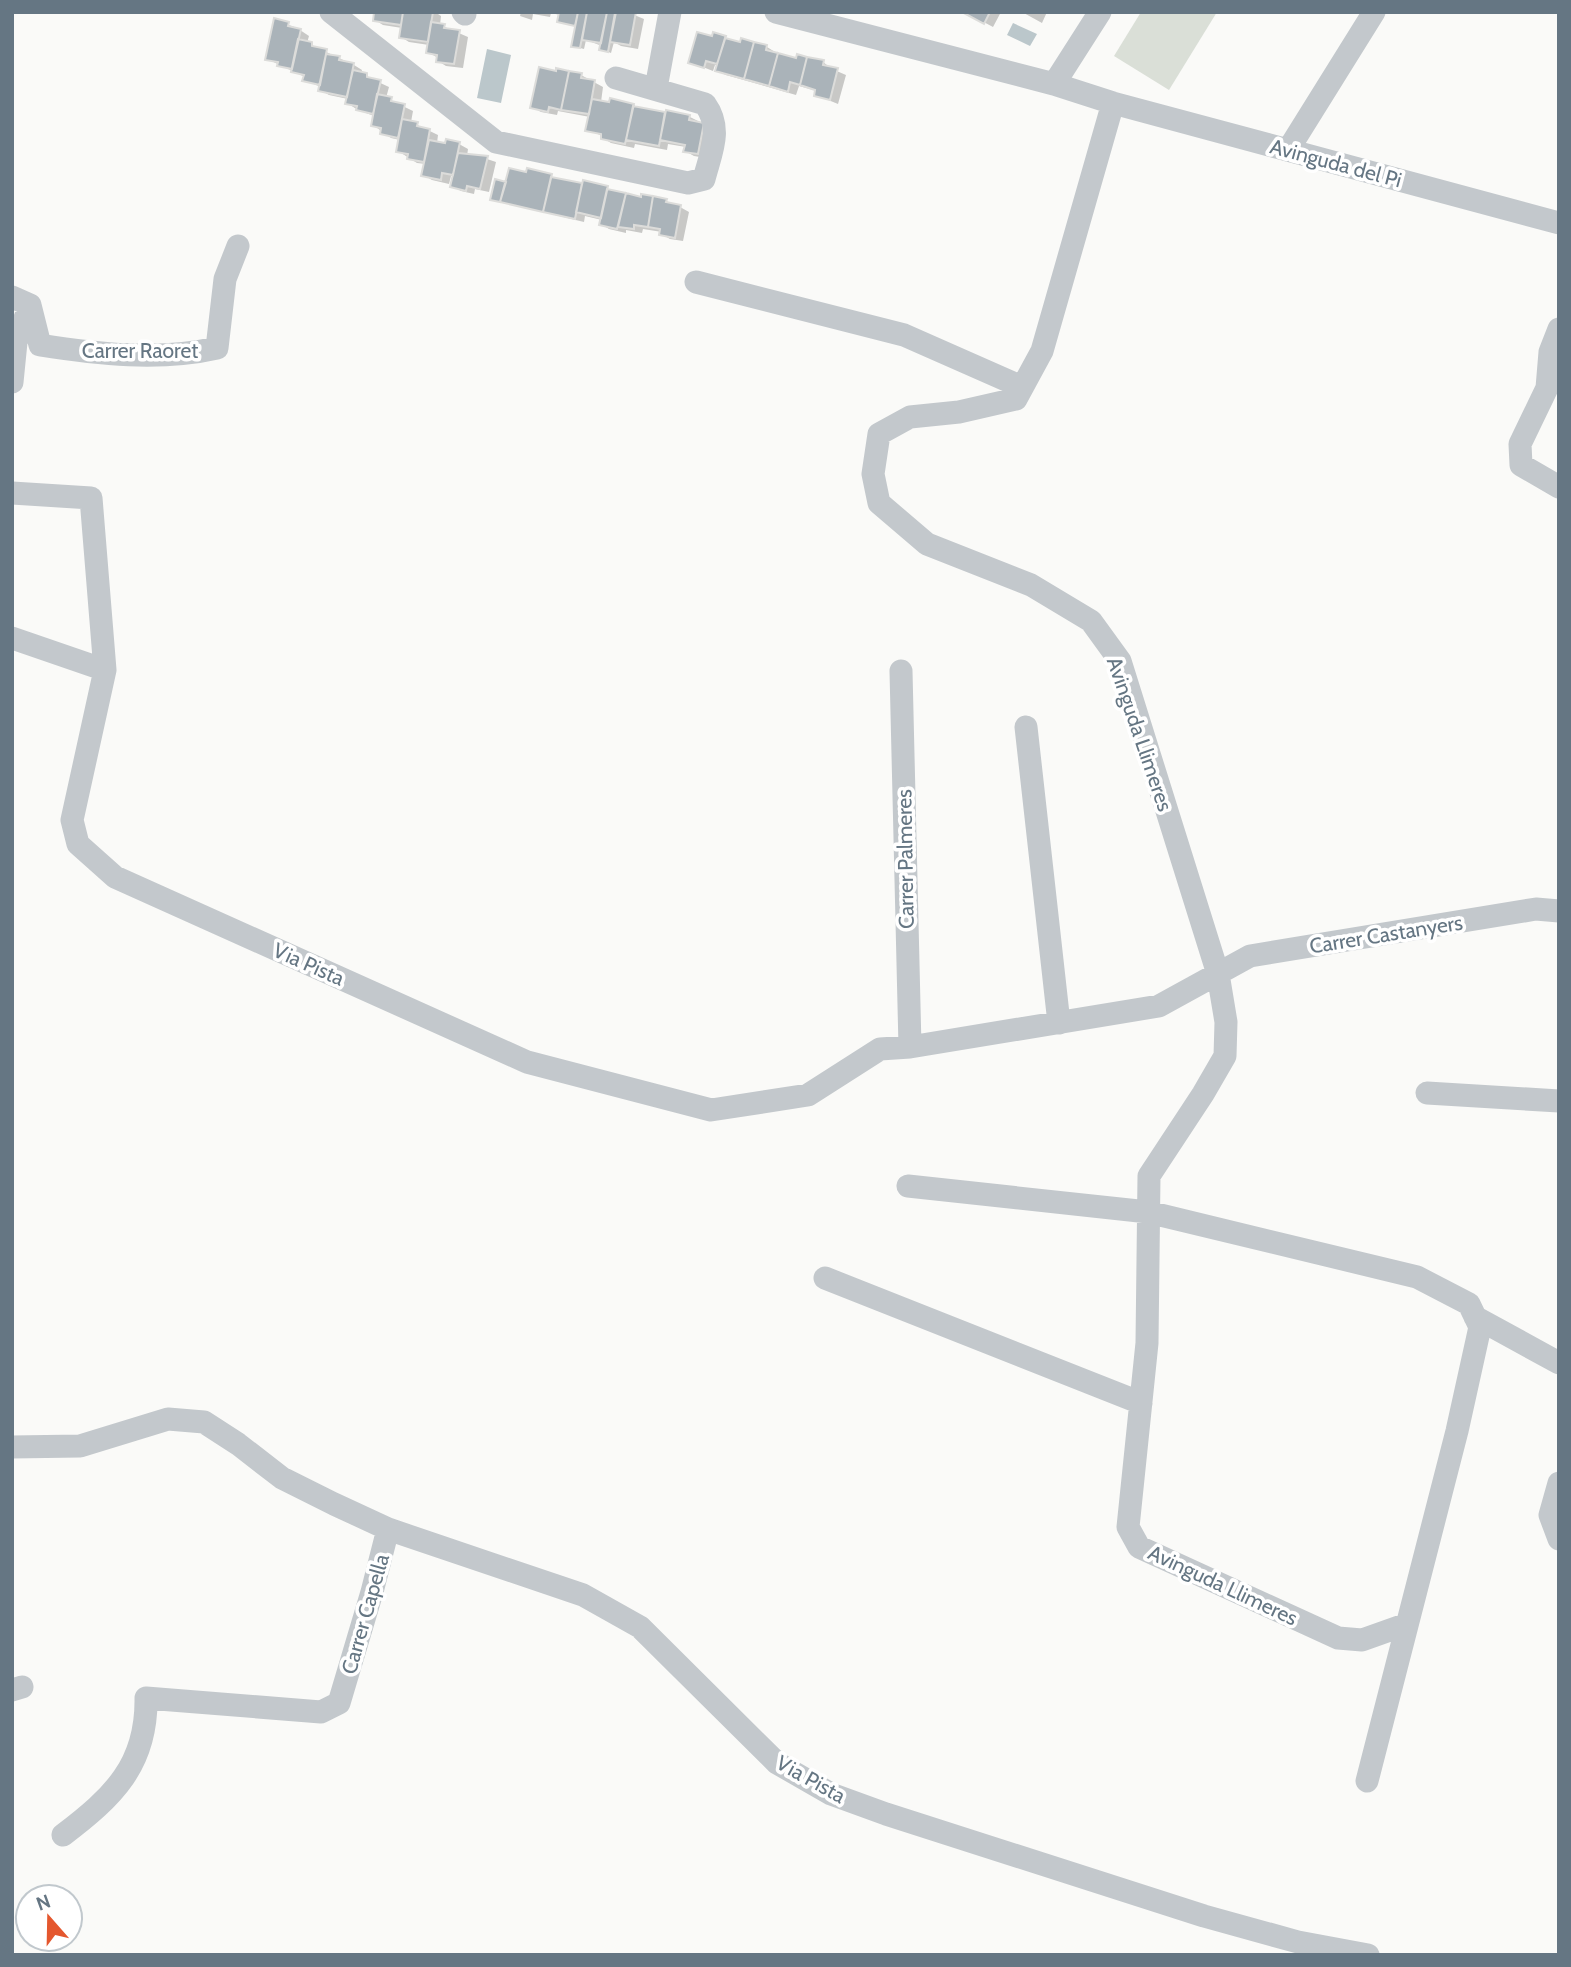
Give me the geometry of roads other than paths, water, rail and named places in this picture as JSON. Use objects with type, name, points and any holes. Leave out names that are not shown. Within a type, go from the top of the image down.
[{"type":"street","points":[[331,12],[496,142],[688,184],[704,180],[716,130],[713,116],[705,104],[616,78]]},
{"type":"street","points":[[656,88],[670,12]]},
{"type":"street","points":[[776,12],[1054,84],[1100,12]]},
{"type":"street","points":[[1288,150],[1374,12]]},
{"type":"street","name":"Avinguda del Pi","points":[[1054,84],[1113,103],[1559,223]]},
{"type":"street","name":"Avinguda Llimeres","points":[[1113,103],[1042,351],[1016,399],[959,412],[909,418],[879,434],[873,474],[879,503],[927,544],[1031,585],[1091,621],[1119,661],[1217,974],[1226,1022],[1225,1056],[1149,1176],[1147,1343],[1128,1527],[1139,1547],[1338,1638],[1362,1640],[1407,1625]]},
{"type":"street","name":"Carrer Raoret","points":[[21,301],[40,345],[92,353],[198,352],[217,348],[225,279],[238,246]]},
{"type":"street","points":[[696,282],[904,335],[1022,387]]},
{"type":"street","name":"Carrer Raoret","points":[[12,382],[21,301]]},
{"type":"street","points":[[1559,329],[1547,388],[1520,444],[1521,465],[1559,487]]},
{"type":"street","name":"Via Pista","points":[[12,493],[91,498],[105,670],[72,820],[78,844],[115,877],[527,1062],[711,1110],[808,1095],[880,1049],[909,1047]]},
{"type":"street","points":[[12,638],[105,670]]},
{"type":"street","name":"Carrer Palmeres","points":[[901,671],[909,1047]]},
{"type":"street","points":[[1026,727],[1059,1023]]},
{"type":"street","name":"Carrer Castanyers","points":[[1217,974],[1250,956],[1536,909],[1559,911]]},
{"type":"street","points":[[909,1047],[1159,1006],[1217,974]]},
{"type":"street","points":[[1427,1093],[1559,1101]]},
{"type":"street","points":[[908,1186],[1148,1212],[1417,1277],[1469,1304],[1480,1327],[1463,1405],[1367,1781]]},
{"type":"street","points":[[825,1278],[1141,1403]]},
{"type":"street","points":[[1475,1317],[1559,1363]]},
{"type":"street","name":"Carrer Capella","points":[[12,1447],[80,1446],[168,1419],[204,1422],[282,1478],[388,1529],[373,1592],[339,1703],[321,1712],[146,1698],[147,1722],[134,1765],[109,1797],[63,1835]]},
{"type":"street","points":[[1559,1483],[1550,1515],[1559,1539]]},
{"type":"street","name":"Via Pista","points":[[388,1529],[583,1595],[640,1627],[777,1763],[831,1794],[1296,1948]]},
{"type":"street","points":[[1296,1948],[1368,1955]]}]
